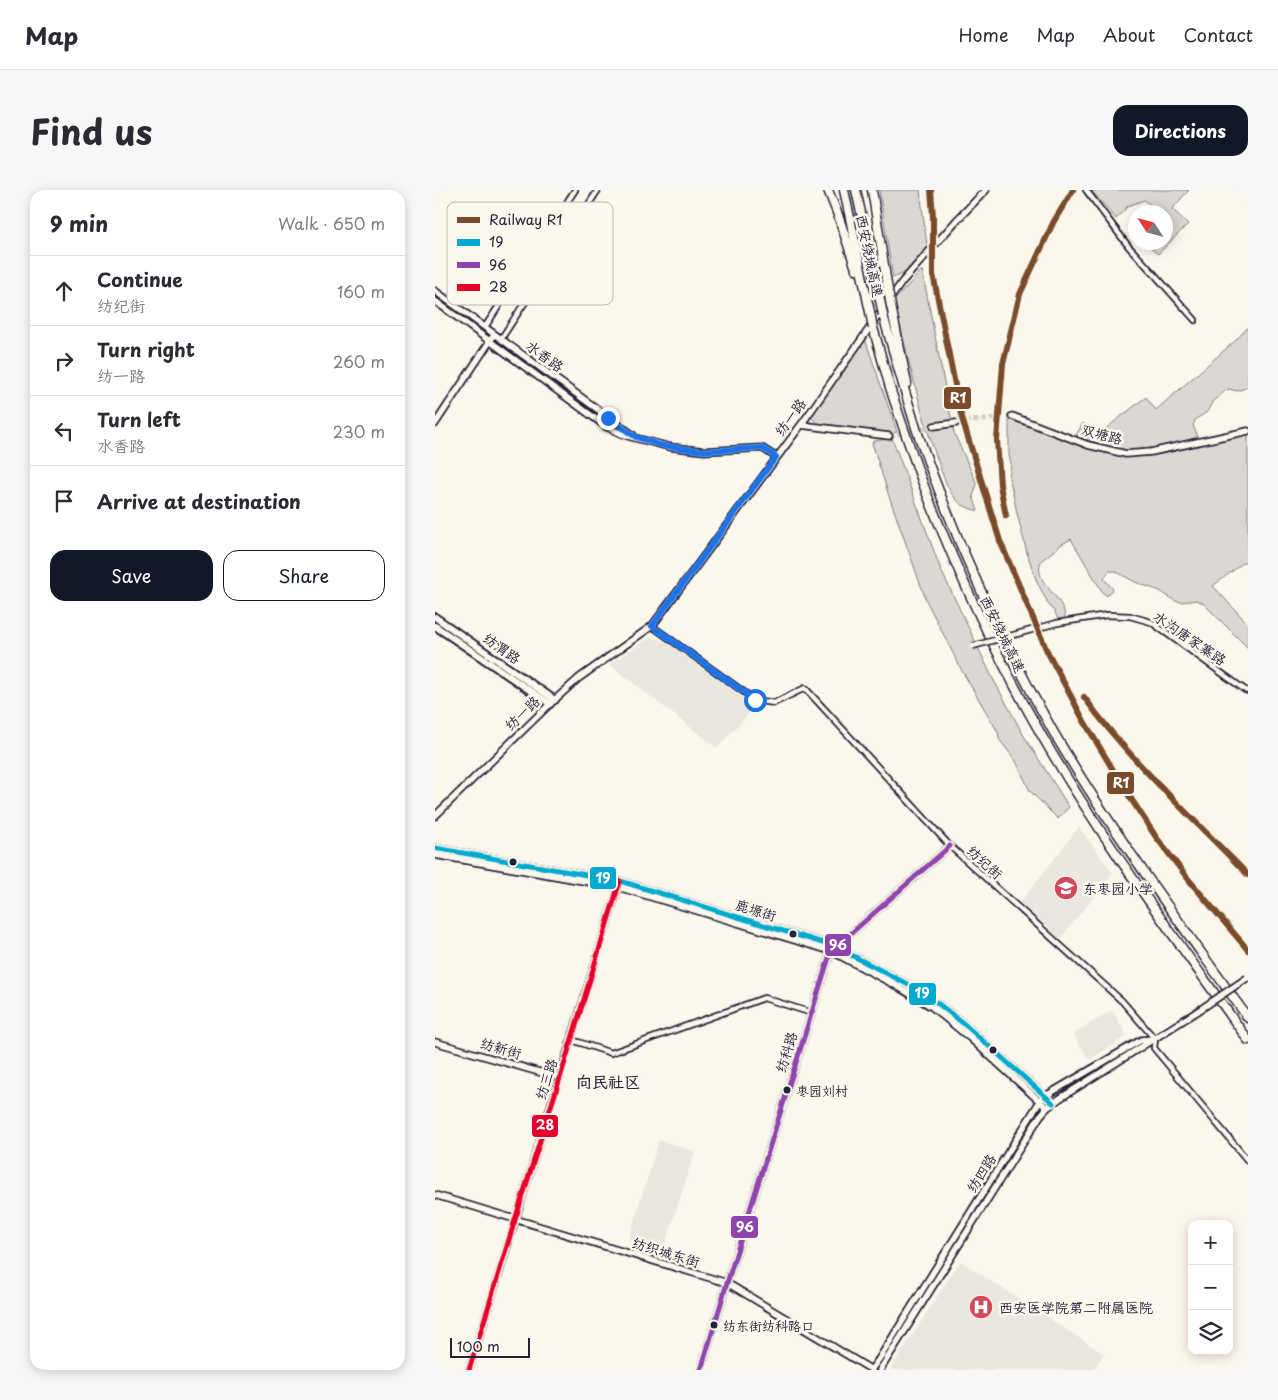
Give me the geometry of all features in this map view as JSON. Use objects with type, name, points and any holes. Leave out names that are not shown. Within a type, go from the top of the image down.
[{"type":"highway","points":[[828,190],[867,302]]},
{"type":"highway","name":"西安绕城高速","points":[[844,190],[873,328],[891,393],[929,500],[950,551],[1000,659],[1085,806],[1248,1040]]},
{"type":"highway","name":"西安绕城高速","points":[[856,190],[883,315],[917,429],[946,509],[975,578],[1009,649],[1077,771],[1114,828],[1248,1018]]},
{"type":"highway","points":[[873,190],[891,306],[917,429]]},
{"type":"main road","name":"纺渭路","points":[[435,617],[552,702]]},
{"type":"main road","name":"纺渭路","points":[[435,626],[552,702]]},
{"type":"street","points":[[567,202],[575,190]]},
{"type":"street","points":[[590,202],[598,190]]},
{"type":"street","name":"纺一路","points":[[435,816],[579,678],[652,626],[801,425],[902,282],[986,190]]},
{"type":"street","points":[[1085,190],[1129,247],[1195,320]]},
{"type":"street","name":"水香路","points":[[435,291],[447,300]]},
{"type":"street","name":"水香路","points":[[435,300],[612,430],[671,447],[696,450],[762,448],[776,457]]},
{"type":"street","name":"水香路","points":[[454,305],[642,440]]},
{"type":"street","points":[[485,327],[499,305]]},
{"type":"street","points":[[501,339],[523,305]]},
{"type":"street","points":[[435,424],[494,334]]},
{"type":"street","name":"双塘路","points":[[1012,416],[1088,445],[1126,454],[1151,452],[1248,431]]},
{"type":"street","points":[[934,426],[956,423]]},
{"type":"street","points":[[801,425],[889,436]]},
{"type":"street","name":"水沟唐家寨路","points":[[973,646],[1057,623],[1107,615],[1130,616],[1151,622],[1248,691]]},
{"type":"street","name":"纺纪街","points":[[652,626],[755,700],[774,703],[805,688],[950,846],[1122,1001],[1155,1039],[1154,1048],[1248,1161]]},
{"type":"street","points":[[834,949],[950,846]]},
{"type":"street","name":"鹿塬街","points":[[435,848],[619,884],[834,949],[907,984],[936,1002],[965,1024],[1053,1103]]},
{"type":"street","name":"鹿塬街","points":[[435,855],[619,884]]},
{"type":"street","name":"纺三路","points":[[469,1370],[619,884]]},
{"type":"street","name":"鹿塬街","points":[[834,949],[933,1006],[1047,1108]]},
{"type":"street","name":"纺科路","points":[[701,1370],[812,1013],[834,949]]},
{"type":"street","name":"纺四路","points":[[880,1370],[1015,1155],[1047,1108],[1248,978]]},
{"type":"street","points":[[572,1040],[611,1053],[764,998],[812,1013]]},
{"type":"street","name":"纺四路","points":[[871,1370],[1040,1102],[1046,1096],[1141,1040],[1155,1039]]},
{"type":"street","name":"纺新街","points":[[435,1042],[560,1078]]},
{"type":"street","name":"纺织城东街","points":[[435,1195],[727,1283],[871,1370]]},
{"type":"shaded area","points":[[879,190],[920,190],[927,246],[908,269],[893,278]]},
{"type":"shaded area","points":[[1091,190],[1189,190],[1173,208],[1173,205],[1151,205],[1144,200],[1128,205],[1116,219]]},
{"type":"shaded area","points":[[1173,210],[1188,224],[1173,239]]},
{"type":"shaded area","points":[[1154,250],[1162,250],[1158,254]]},
{"type":"shaded area","points":[[922,270],[954,433],[977,484],[973,496],[978,511],[957,501],[945,482],[920,403],[894,301]]},
{"type":"shaded area","points":[[1248,327],[1248,387],[1237,391],[1229,389],[1213,401],[1207,412],[1196,419],[1193,425],[1198,437],[1148,449],[1127,450],[1117,449],[1076,435],[1083,423],[1096,430],[1104,430],[1146,397],[1156,410],[1235,341]]},
{"type":"shaded area","points":[[865,339],[897,432],[891,434],[819,424],[810,417]]},
{"type":"shaded area","points":[[1009,417],[1039,425],[1098,450],[1132,457],[1183,449],[1248,431],[1248,559],[1213,586],[1248,624],[1248,648],[1203,603],[1197,600],[1175,601],[1160,591],[1135,582],[1115,571],[1109,571],[1104,579],[1113,589],[1107,596],[1103,593],[1071,539],[1041,561],[1039,569],[1041,577],[1064,611],[1065,619],[1062,621],[1058,620],[1037,582],[1027,553],[1017,513],[1009,478],[1011,464],[1009,455]]},
{"type":"shaded area","points":[[892,438],[941,570],[992,677],[1024,736],[1069,807],[1058,819],[1030,791],[1016,761],[999,739],[998,732],[962,671],[926,600],[872,443]]},
{"type":"shaded area","points":[[651,637],[668,642],[755,707],[717,748],[609,664]]},
{"type":"shaded area","name":"东枣园小学","points":[[1079,827],[1113,873],[1059,940],[1019,904]]},
{"type":"shaded area","points":[[1112,1010],[1127,1036],[1089,1060],[1073,1034]]},
{"type":"shaded area","points":[[659,1140],[695,1151],[663,1252],[628,1241]]},
{"type":"shaded area","name":"西安医学院第二附属医院","points":[[960,1261],[1104,1354],[1093,1370],[890,1370]]},
{"type":"tunnel","points":[[956,423],[1012,416]]},
{"type":"tunnel","points":[[889,436],[934,426]]},
{"type":"rail line","name":"R1","points":[[931,190],[933,274],[961,415],[1000,541],[1047,651],[1084,721],[1122,785],[1156,837],[1189,880],[1248,950]]},
{"type":"rail line","name":"R1","points":[[1006,516],[1000,485],[997,440],[1003,364],[1020,294],[1054,221],[1073,190]]},
{"type":"rail line","name":"R1","points":[[1084,697],[1142,767],[1248,875]]},
{"type":"transit line","name":"96","points":[[701,1370],[831,951],[950,846]]},
{"type":"transit line","name":"19","points":[[435,848],[620,881],[836,947],[907,984],[936,1002],[964,1024],[1053,1103]]},
{"type":"transit line","name":"28","points":[[469,1370],[620,881]]},
{"type":"place","name":"东枣园小学","points":[[1066,888]]},
{"type":"place","name":"枣园刘村","points":[[787,1090]]},
{"type":"place","name":"西安医学院第二附属医院","points":[[981,1307]]},
{"type":"place","name":"纺东街纺科路口","points":[[714,1325]]},
{"type":"district","name":"向民社区","points":[[608,1081]]},
{"type":"route","points":[[608,418],[636,437],[660,445],[704,451],[762,448],[776,457],[652,626],[755,700]]}]
